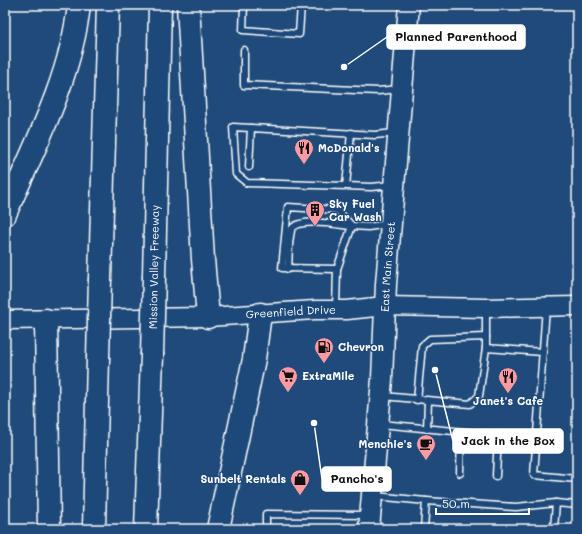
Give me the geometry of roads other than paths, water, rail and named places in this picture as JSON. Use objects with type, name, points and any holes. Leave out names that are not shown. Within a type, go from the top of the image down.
[{"type":"highway","points":[[5,214],[52,106],[77,23],[79,5]]},
{"type":"highway","points":[[94,529],[108,5]]},
{"type":"highway","name":"Mission Valley Freeway","points":[[146,529],[152,355],[160,5]]},
{"type":"highway","points":[[188,5],[203,259],[208,316]]},
{"type":"highway","points":[[218,529],[254,359],[260,314]]},
{"type":"highway","points":[[46,320],[50,529]]},
{"type":"main road","name":"East Main Street","points":[[370,522],[391,224],[409,5]]},
{"type":"main road","name":"Greenfield Drive","points":[[5,320],[208,316],[336,310],[385,306],[486,308],[577,306]]},
{"type":"lane","points":[[244,5],[243,30],[299,34],[301,5]]},
{"type":"lane","points":[[244,50],[244,85],[378,91],[402,88]]},
{"type":"lane","points":[[395,185],[371,187],[247,183],[236,174],[233,127],[375,135],[399,132]]},
{"type":"lane","points":[[249,167],[251,128]]},
{"type":"lane","points":[[346,186],[350,133]]},
{"type":"lane","points":[[337,269],[282,268],[288,207],[337,210],[352,226]]},
{"type":"lane","points":[[288,269],[291,230],[295,225],[304,222],[368,227],[391,224]]},
{"type":"lane","points":[[336,310],[337,269],[352,226]]},
{"type":"lane","points":[[546,306],[534,474],[577,479]]},
{"type":"lane","points":[[380,396],[470,404],[475,401],[479,396],[486,348],[486,308]]},
{"type":"lane","points":[[417,400],[422,346],[430,339],[486,336]]},
{"type":"lane","points":[[486,348],[543,352]]},
{"type":"lane","points":[[427,429],[428,401]]},
{"type":"lane","points":[[378,424],[537,439]]},
{"type":"lane","points":[[460,473],[461,432]]},
{"type":"lane","points":[[496,476],[498,436]]},
{"type":"lane","points":[[372,496],[516,507],[556,503],[577,505]]},
{"type":"lane","points":[[424,529],[426,501]]},
{"type":"lane","points":[[554,529],[556,503]]},
{"type":"lane","points":[[266,529],[266,514],[370,522]]},
{"type":"place","name":"Planned Parenthood","points":[[344,67]]},
{"type":"place","name":"McDonald's","points":[[304,165]]},
{"type":"place","name":"Sky Fuel Car Wash","points":[[315,227]]},
{"type":"place","name":"Chevron","points":[[324,364]]},
{"type":"place","name":"Jack in the Box","points":[[435,370]]},
{"type":"place","name":"ExtraMile","points":[[288,393]]},
{"type":"place","name":"Janet's Cafe","points":[[508,394]]},
{"type":"place","name":"Pancho's","points":[[314,423]]},
{"type":"place","name":"Menchie's","points":[[426,461]]},
{"type":"place","name":"Sunbelt Rentals","points":[[300,496]]}]
